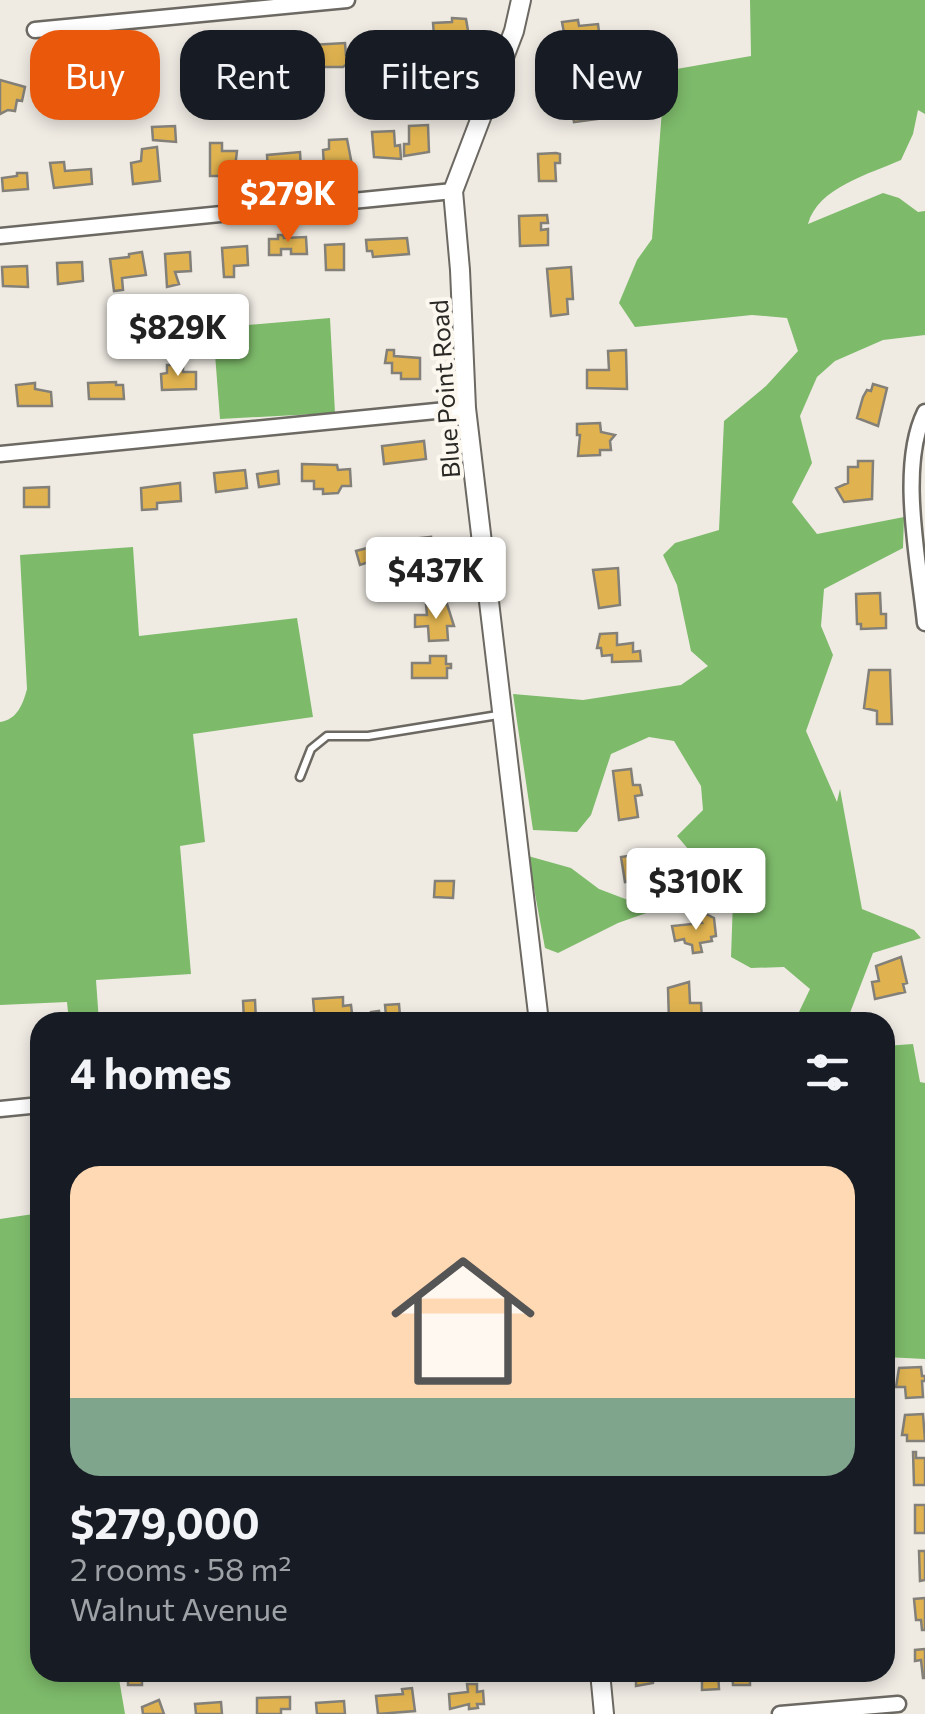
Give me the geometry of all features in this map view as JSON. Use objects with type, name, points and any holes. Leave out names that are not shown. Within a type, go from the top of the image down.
[{"type":"street","points":[[35,30],[347,0]]},
{"type":"street","name":"Blue Point Road","points":[[521,0],[508,47],[453,192],[466,408],[538,1012]]},
{"type":"street","points":[[0,236],[453,192]]},
{"type":"street","points":[[0,454],[466,408]]},
{"type":"street","points":[[925,412],[916,433],[910,473],[925,623]]},
{"type":"street","points":[[0,1109],[30,1106]]},
{"type":"street","points":[[601,1682],[604,1714]]},
{"type":"street","points":[[780,1714],[898,1704]]},
{"type":"lane","points":[[300,777],[311,750],[327,736],[368,736],[502,715]]},
{"type":"green space","points":[[750,0],[925,0],[925,114],[918,110],[901,160],[834,191],[822,200],[808,224],[883,193],[899,198],[918,212],[925,211],[925,335],[883,340],[835,361],[817,377],[800,416],[812,463],[792,502],[817,534],[904,517],[903,548],[824,589],[821,626],[833,655],[806,731],[837,802],[840,789],[862,909],[914,930],[921,938],[873,953],[850,1012],[799,1012],[810,989],[784,967],[751,968],[731,957],[733,900],[714,889],[618,923],[558,953],[545,948],[528,856],[571,868],[599,889],[628,900],[686,885],[701,864],[677,836],[703,810],[701,786],[674,741],[649,737],[611,754],[591,815],[577,832],[533,830],[513,694],[583,700],[681,685],[708,666],[691,651],[677,585],[663,555],[675,543],[719,530],[724,421],[766,386],[798,351],[787,318],[752,315],[635,327],[619,303],[637,260],[652,239],[661,120],[678,120],[678,69],[751,56]]},
{"type":"green space","points":[[330,318],[335,413],[220,419],[213,328]]},
{"type":"green space","points":[[133,547],[139,636],[297,618],[313,717],[193,734],[205,842],[180,846],[191,974],[96,980],[98,1012],[68,1012],[67,1002],[0,1005],[0,722],[15,715],[27,689],[20,555]]},
{"type":"green space","points":[[913,1044],[920,1082],[925,1083],[925,1359],[895,1358],[895,1045]]},
{"type":"green space","points":[[30,1214],[30,1682],[120,1682],[125,1714],[0,1714],[0,1219]]},
{"type":"building","points":[[452,18],[466,19],[468,30],[434,30],[433,23],[452,22]]},
{"type":"building","points":[[578,20],[579,26],[598,24],[599,30],[564,30],[562,22]]},
{"type":"building","points":[[345,43],[345,66],[325,67],[325,44]]},
{"type":"building","points":[[0,80],[25,87],[15,111],[0,114]]},
{"type":"building","points":[[428,125],[429,152],[404,156],[409,126]]},
{"type":"building","points":[[175,126],[176,142],[153,140],[152,127]]},
{"type":"building","points":[[394,131],[401,159],[374,157],[372,132]]},
{"type":"building","points":[[347,139],[352,165],[324,167],[323,150],[329,149],[329,140]]},
{"type":"building","points":[[210,143],[222,143],[222,151],[237,151],[234,176],[210,176]]},
{"type":"building","points":[[157,147],[160,181],[133,184],[131,163],[141,161],[142,149]]},
{"type":"building","points":[[300,152],[301,170],[268,172],[267,155]]},
{"type":"building","points":[[538,154],[560,154],[560,163],[555,163],[556,181],[539,181]]},
{"type":"building","points":[[64,162],[65,171],[91,169],[92,184],[54,188],[50,163]]},
{"type":"building","points":[[27,173],[28,189],[3,191],[2,178]]},
{"type":"building","points":[[547,215],[548,223],[541,223],[541,230],[548,229],[548,245],[520,246],[519,216]]},
{"type":"building","points":[[278,235],[306,237],[307,254],[291,254],[291,249],[281,249],[281,255],[269,255],[269,239],[278,239]]},
{"type":"building","points":[[407,238],[409,254],[373,257],[372,251],[367,251],[366,240]]},
{"type":"building","points":[[344,244],[344,270],[326,270],[325,245]]},
{"type":"building","points":[[247,246],[248,265],[234,266],[234,277],[224,277],[222,248]]},
{"type":"building","points":[[142,252],[146,275],[122,278],[123,290],[114,291],[110,259]]},
{"type":"building","points":[[190,252],[191,271],[175,272],[179,284],[167,287],[165,254]]},
{"type":"building","points":[[82,262],[83,281],[58,284],[57,263]]},
{"type":"building","points":[[27,266],[28,287],[3,286],[2,267]]},
{"type":"building","points":[[571,267],[573,299],[567,299],[568,314],[551,316],[547,269]]},
{"type":"building","points":[[387,350],[394,350],[394,356],[420,358],[420,379],[401,379],[401,373],[392,373],[392,363],[385,363]]},
{"type":"building","points":[[626,350],[627,389],[587,388],[587,370],[609,370],[608,351]]},
{"type":"building","points":[[167,365],[183,365],[183,372],[196,372],[196,389],[162,390],[161,374],[167,373]]},
{"type":"building","points":[[35,383],[35,389],[51,392],[52,406],[18,406],[16,385]]},
{"type":"building","points":[[88,383],[123,385],[124,399],[89,399]]},
{"type":"building","points":[[873,384],[887,388],[878,426],[857,418],[863,397]]},
{"type":"building","points":[[600,423],[601,432],[615,435],[610,441],[611,450],[578,456],[577,424]]},
{"type":"building","points":[[424,441],[426,459],[384,464],[382,446]]},
{"type":"building","points":[[858,461],[873,461],[872,499],[844,502],[836,488],[848,483],[848,467],[858,467]]},
{"type":"building","points":[[302,464],[350,469],[351,486],[342,486],[338,493],[323,494],[323,489],[314,489],[314,481],[302,481]]},
{"type":"building","points":[[245,470],[247,488],[216,492],[214,473]]},
{"type":"building","points":[[278,471],[279,484],[259,487],[257,474]]},
{"type":"building","points":[[180,483],[181,501],[157,503],[157,509],[142,510],[141,488]]},
{"type":"building","points":[[49,487],[49,507],[24,507],[24,488]]},
{"type":"building","points":[[431,537],[432,572],[406,575],[405,568],[413,567],[410,547],[402,548],[401,540]]},
{"type":"building","points":[[371,547],[375,560],[360,565],[356,551]]},
{"type":"building","points":[[618,568],[620,605],[599,608],[593,570]]},
{"type":"building","points":[[880,593],[886,628],[861,629],[861,624],[857,624],[856,594]]},
{"type":"building","points":[[447,604],[454,626],[447,626],[448,640],[429,641],[428,626],[415,627],[415,615],[427,615],[426,605]]},
{"type":"building","points":[[617,633],[617,645],[633,643],[633,652],[640,651],[641,661],[612,662],[612,655],[602,656],[601,648],[597,648],[600,634]]},
{"type":"building","points":[[430,656],[446,656],[446,664],[451,664],[447,678],[412,678],[412,663],[430,663]]},
{"type":"building","points":[[869,670],[890,670],[892,724],[877,724],[877,711],[864,708]]},
{"type":"building","points":[[631,769],[633,785],[640,785],[642,795],[635,796],[638,817],[619,820],[613,771]]},
{"type":"building","points":[[642,854],[646,879],[625,882],[621,857]]},
{"type":"building","points":[[435,881],[454,881],[453,898],[434,897]]},
{"type":"building","points":[[698,916],[714,918],[716,936],[700,943],[702,952],[693,953],[692,945],[684,939],[675,941],[672,926],[702,923]]},
{"type":"building","points":[[901,957],[907,983],[903,984],[905,992],[875,999],[872,982],[879,981],[876,966]]},
{"type":"building","points":[[689,982],[690,1003],[701,1003],[702,1012],[669,1012],[668,988]]},
{"type":"building","points":[[343,997],[343,1006],[351,1005],[352,1012],[314,1012],[313,999]]},
{"type":"building","points":[[255,1000],[256,1012],[244,1012],[243,1001]]},
{"type":"building","points":[[399,1004],[400,1012],[386,1012],[385,1005]]},
{"type":"building","points":[[921,1367],[925,1376],[923,1397],[906,1398],[905,1387],[896,1387],[899,1368]]},
{"type":"building","points":[[923,1414],[925,1441],[907,1441],[907,1435],[902,1435],[905,1415]]},
{"type":"building","points":[[913,1452],[916,1458],[925,1458],[925,1485],[914,1485]]},
{"type":"building","points":[[915,1505],[925,1505],[925,1533],[915,1533]]},
{"type":"building","points":[[919,1551],[925,1551],[925,1580],[920,1581]]},
{"type":"building","points":[[925,1598],[922,1630],[921,1620],[916,1620],[914,1599]]},
{"type":"building","points":[[925,1649],[923,1678],[921,1660],[915,1661],[915,1650]]},
{"type":"building","points":[[702,1682],[719,1682],[719,1689],[702,1690]]},
{"type":"building","points":[[467,1684],[477,1684],[477,1692],[483,1691],[484,1704],[477,1704],[478,1708],[469,1709],[469,1704],[450,1709],[449,1694],[468,1692]]},
{"type":"building","points":[[412,1688],[415,1711],[378,1714],[376,1696],[403,1694],[402,1689]]},
{"type":"building","points":[[290,1697],[290,1709],[281,1709],[281,1714],[257,1714],[257,1698]]},
{"type":"building","points":[[159,1700],[164,1714],[143,1714],[142,1707]]},
{"type":"building","points":[[344,1701],[345,1714],[317,1714],[316,1703]]},
{"type":"building","points":[[221,1702],[222,1714],[196,1714],[195,1704]]}]
